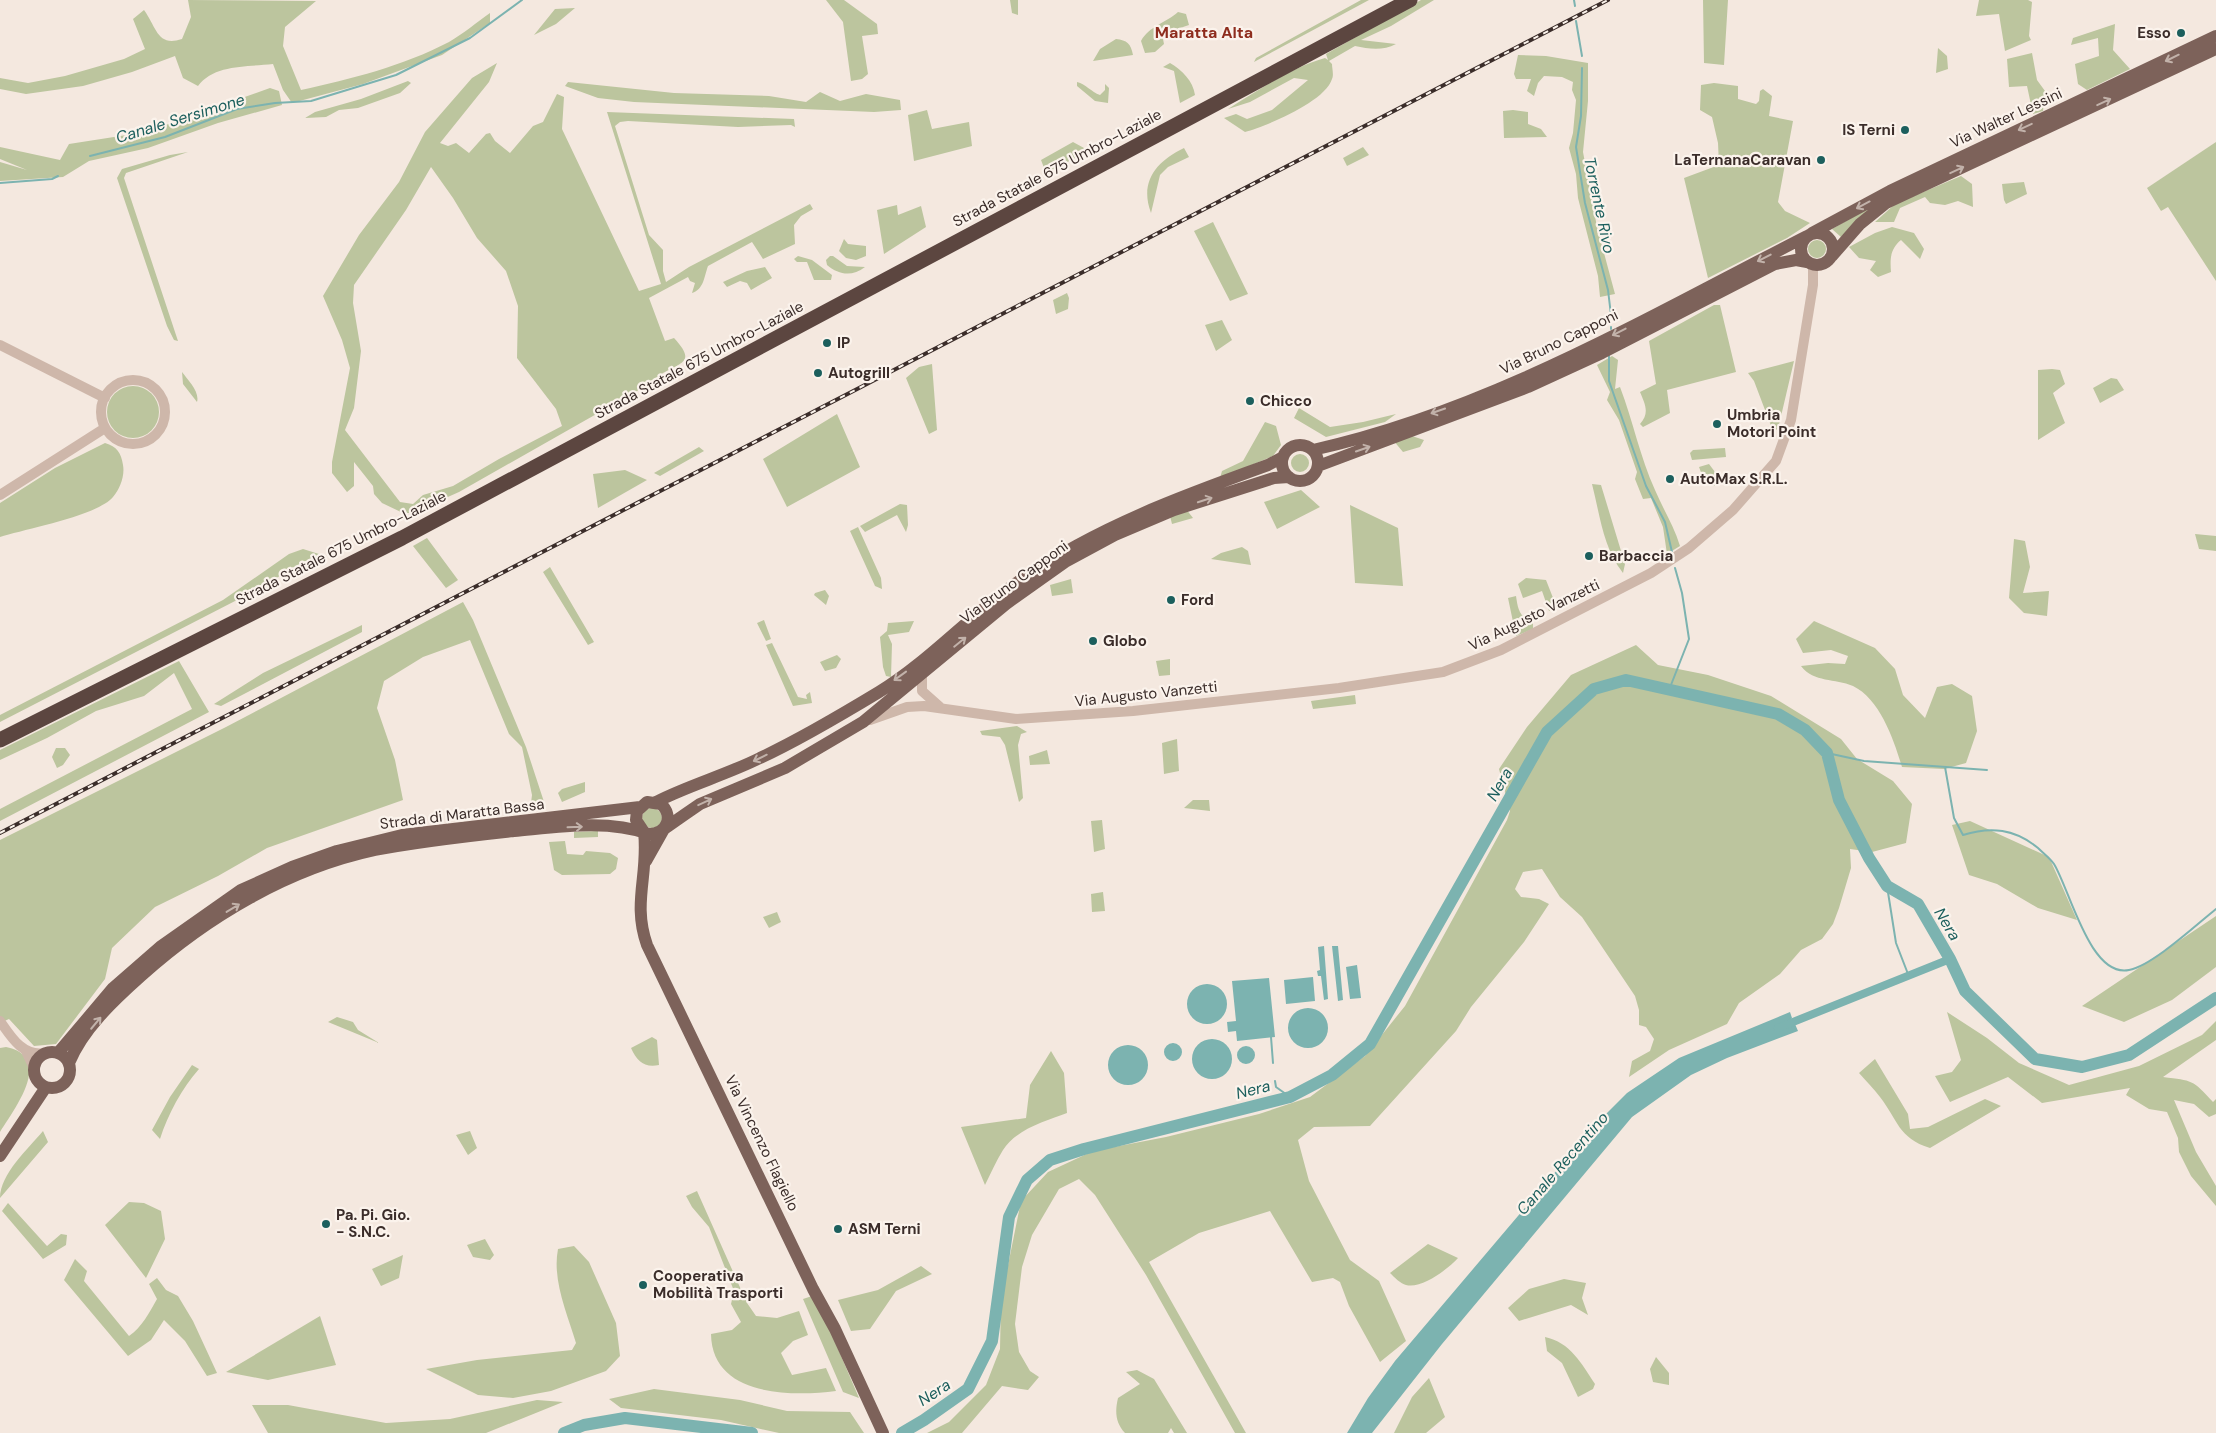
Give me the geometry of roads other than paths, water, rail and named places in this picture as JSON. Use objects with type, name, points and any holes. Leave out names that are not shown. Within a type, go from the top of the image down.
[{"type":"highway","name":"Strada Statale 675 Umbro-Laziale","points":[[0,729],[448,505],[1389,0]]},
{"type":"highway","name":"Strada Statale 675 Umbro-Laziale","points":[[0,740],[402,538],[1410,0]]},
{"type":"main road","name":"Via Walter Lessini","points":[[1809,234],[1890,191],[2216,36]]},
{"type":"main road","name":"Via Walter Lessini","points":[[1832,256],[1860,224],[1886,203],[2216,49]]},
{"type":"main road","points":[[1822,233],[1831,240],[1832,256],[1824,264],[1810,264],[1800,249],[1809,234],[1822,233]]},
{"type":"main road","name":"Via Bruno Capponi","points":[[656,802],[676,791],[714,779],[762,758],[857,705],[920,662],[1021,579],[1064,552],[1128,519],[1268,465],[1283,457],[1289,449],[1299,445],[1313,450],[1399,425],[1523,379],[1809,234]]},
{"type":"main road","name":"Via Bruno Capponi","points":[[664,829],[700,804],[785,768],[863,722],[1006,604],[1065,562],[1115,535],[1174,510],[1274,478],[1289,477],[1295,480],[1306,480],[1314,474],[1318,466],[1528,387],[1602,353],[1775,264],[1796,260],[1810,264]]},
{"type":"main road","points":[[1313,450],[1317,457],[1318,466]]},
{"type":"main road","points":[[1283,457],[1283,468],[1289,477]]},
{"type":"main road","points":[[857,705],[865,711],[863,722]]},
{"type":"main road","points":[[647,802],[656,802],[661,804],[668,813],[667,824],[664,829],[655,834],[644,832],[636,820],[640,806],[647,802]]},
{"type":"main road","name":"Strada di Maratta Bassa","points":[[58,1052],[113,988],[160,947],[241,890],[292,867],[337,850],[402,835],[551,819],[640,806]]},
{"type":"main road","name":"Strada di Maratta Bassa","points":[[42,1084],[58,1087],[67,1080],[69,1063],[74,1050],[119,996],[166,955],[209,922],[247,899],[296,876],[338,860],[374,851],[451,838],[553,827],[615,826],[644,832]]},
{"type":"main road","name":"Via Vincenzo Flagiello","points":[[646,860],[664,829]]},
{"type":"main road","name":"Via Vincenzo Flagiello","points":[[644,832],[646,860],[639,912],[647,945],[813,1289],[835,1329],[883,1433]]},
{"type":"main road","points":[[42,1084],[34,1068],[37,1058],[45,1052],[58,1052],[69,1063]]},
{"type":"main road","points":[[0,1149],[42,1084]]},
{"type":"main road","points":[[0,1156],[42,1084]]},
{"type":"street","name":"Via Augusto Vanzetti","points":[[863,722],[908,707],[940,708],[983,716],[1016,719],[1133,711],[1339,688],[1443,672],[1501,650],[1650,573],[1690,548],[1733,510],[1776,461],[1791,420],[1814,285],[1810,264]]},
{"type":"street","points":[[0,345],[104,398]]},
{"type":"street","points":[[140,381],[158,392],[165,413],[162,427],[158,433],[139,444],[123,443],[116,440],[105,428],[101,413],[104,398],[112,388],[122,382],[140,381]]},
{"type":"street","points":[[0,495],[105,428]]},
{"type":"street","points":[[922,672],[922,691],[940,708]]},
{"type":"street","points":[[0,1021],[11,1037],[26,1051],[34,1068]]},
{"type":"street","points":[[26,1051],[34,1054],[45,1052]]},
{"type":"water","points":[[1324,946],[1328,999],[1324,1000],[1321,976],[1318,976],[1317,971],[1320,970],[1318,947]]},
{"type":"water","points":[[1332,946],[1338,946],[1343,1000],[1338,1001]]},
{"type":"water","points":[[1357,965],[1361,998],[1350,999],[1346,967]]},
{"type":"water","points":[[1313,977],[1315,1001],[1286,1004],[1284,980]]},
{"type":"water","points":[[1269,978],[1275,1037],[1237,1041],[1236,1031],[1228,1032],[1227,1022],[1236,1021],[1232,981]]},
{"type":"water","points":[[1211,984],[1218,987],[1224,993],[1227,1004],[1226,1012],[1218,1021],[1211,1024],[1203,1024],[1196,1021],[1188,1012],[1187,1000],[1190,993],[1199,985]]},
{"type":"water","points":[[1308,1008],[1319,1011],[1325,1017],[1328,1028],[1325,1039],[1319,1045],[1308,1048],[1297,1045],[1291,1039],[1288,1028],[1291,1017],[1297,1011]]},
{"type":"water","points":[[1790,1012],[1792,1018],[1787,1024],[1795,1024],[1798,1031],[1727,1058],[1691,1075],[1632,1117],[1442,1344],[1372,1433],[1347,1433],[1368,1398],[1395,1361],[1596,1124],[1627,1093],[1679,1058]]},
{"type":"water","points":[[1208,1039],[1216,1039],[1223,1042],[1229,1048],[1232,1059],[1229,1070],[1223,1076],[1216,1079],[1208,1079],[1201,1076],[1195,1070],[1192,1063],[1192,1055],[1195,1048],[1201,1042]]},
{"type":"water","points":[[1173,1043],[1179,1046],[1182,1052],[1179,1058],[1173,1061],[1167,1058],[1164,1052],[1167,1046]]},
{"type":"water","points":[[1132,1045],[1139,1048],[1145,1054],[1148,1065],[1147,1073],[1139,1082],[1132,1085],[1124,1085],[1117,1082],[1109,1073],[1108,1061],[1111,1054],[1120,1046]]},
{"type":"water","points":[[1246,1046],[1252,1049],[1255,1055],[1252,1061],[1246,1064],[1240,1061],[1237,1055],[1240,1049]]},
{"type":"waterway","name":"Canale Sersimone","points":[[90,156],[165,137],[237,109],[275,103],[311,101],[396,75],[470,38],[522,0]]},
{"type":"waterway","name":"Torrente Rivo","points":[[1574,0],[1575,6]]},
{"type":"waterway","name":"Torrente Rivo","points":[[1576,21],[1582,56]]},
{"type":"waterway","name":"Torrente Rivo","points":[[1582,68],[1581,116],[1576,147],[1585,203],[1608,290],[1611,315]]},
{"type":"waterway","name":"Canale Sersimone","points":[[0,183],[52,179],[58,176]]},
{"type":"waterway","name":"Torrente Rivo","points":[[1609,356],[1609,381],[1646,486],[1665,522],[1672,552]]},
{"type":"waterway","name":"Torrente Rivo","points":[[1669,690],[1689,639],[1682,593],[1675,568]]},
{"type":"waterway","name":"Nera","points":[[902,1433],[968,1389],[992,1341],[1009,1217],[1027,1180],[1050,1160],[1084,1149],[1290,1097],[1332,1075],[1370,1044],[1547,732],[1594,689],[1626,680],[1778,714],[1805,730],[1827,753],[1839,800],[1869,858],[1887,886],[1918,904],[1950,959],[1965,991],[2035,1059],[2082,1067],[2129,1055],[2216,998]]},
{"type":"waterway","points":[[1827,753],[1864,761],[1987,770]]},
{"type":"waterway","points":[[1945,767],[1954,818],[1963,835],[1973,832],[2002,831],[2021,837],[2038,848],[2054,864],[2092,947],[2103,960],[2115,969],[2129,970],[2139,967],[2174,944],[2216,909]]},
{"type":"waterway","name":"Canale Recentino","points":[[1887,886],[1896,943],[1908,974]]},
{"type":"waterway","name":"Canale Recentino","points":[[1778,1028],[1950,959]]},
{"type":"waterway","points":[[1271,1037],[1273,1063]]},
{"type":"waterway","points":[[1275,1081],[1276,1087],[1290,1097]]},
{"type":"waterway","name":"Nera","points":[[564,1433],[584,1425],[625,1418],[752,1433]]},
{"type":"railway","points":[[0,833],[1608,0]]},
{"type":"place","name":"Esso","points":[[2181,33]]},
{"type":"place","name":"IS Terni","points":[[1905,130]]},
{"type":"place","name":"LaTernanaCaravan","points":[[1821,160]]},
{"type":"place","name":"IP","points":[[827,343]]},
{"type":"place","name":"Autogrill","points":[[818,373]]},
{"type":"place","name":"Chicco","points":[[1250,401]]},
{"type":"place","name":"Umbria Motori Point","points":[[1717,424]]},
{"type":"place","name":"AutoMax S.R.L.","points":[[1670,479]]},
{"type":"place","name":"Barbaccia","points":[[1589,556]]},
{"type":"place","name":"Ford","points":[[1171,600]]},
{"type":"place","name":"Globo","points":[[1093,641]]},
{"type":"place","name":"Pa. Pi. Gio. - S.N.C.","points":[[326,1224]]},
{"type":"place","name":"ASM Terni","points":[[838,1229]]},
{"type":"place","name":"Cooperativa Mobilità Trasporti","points":[[643,1285]]},
{"type":"district","name":"Maratta Alta","points":[[1204,32]]}]
